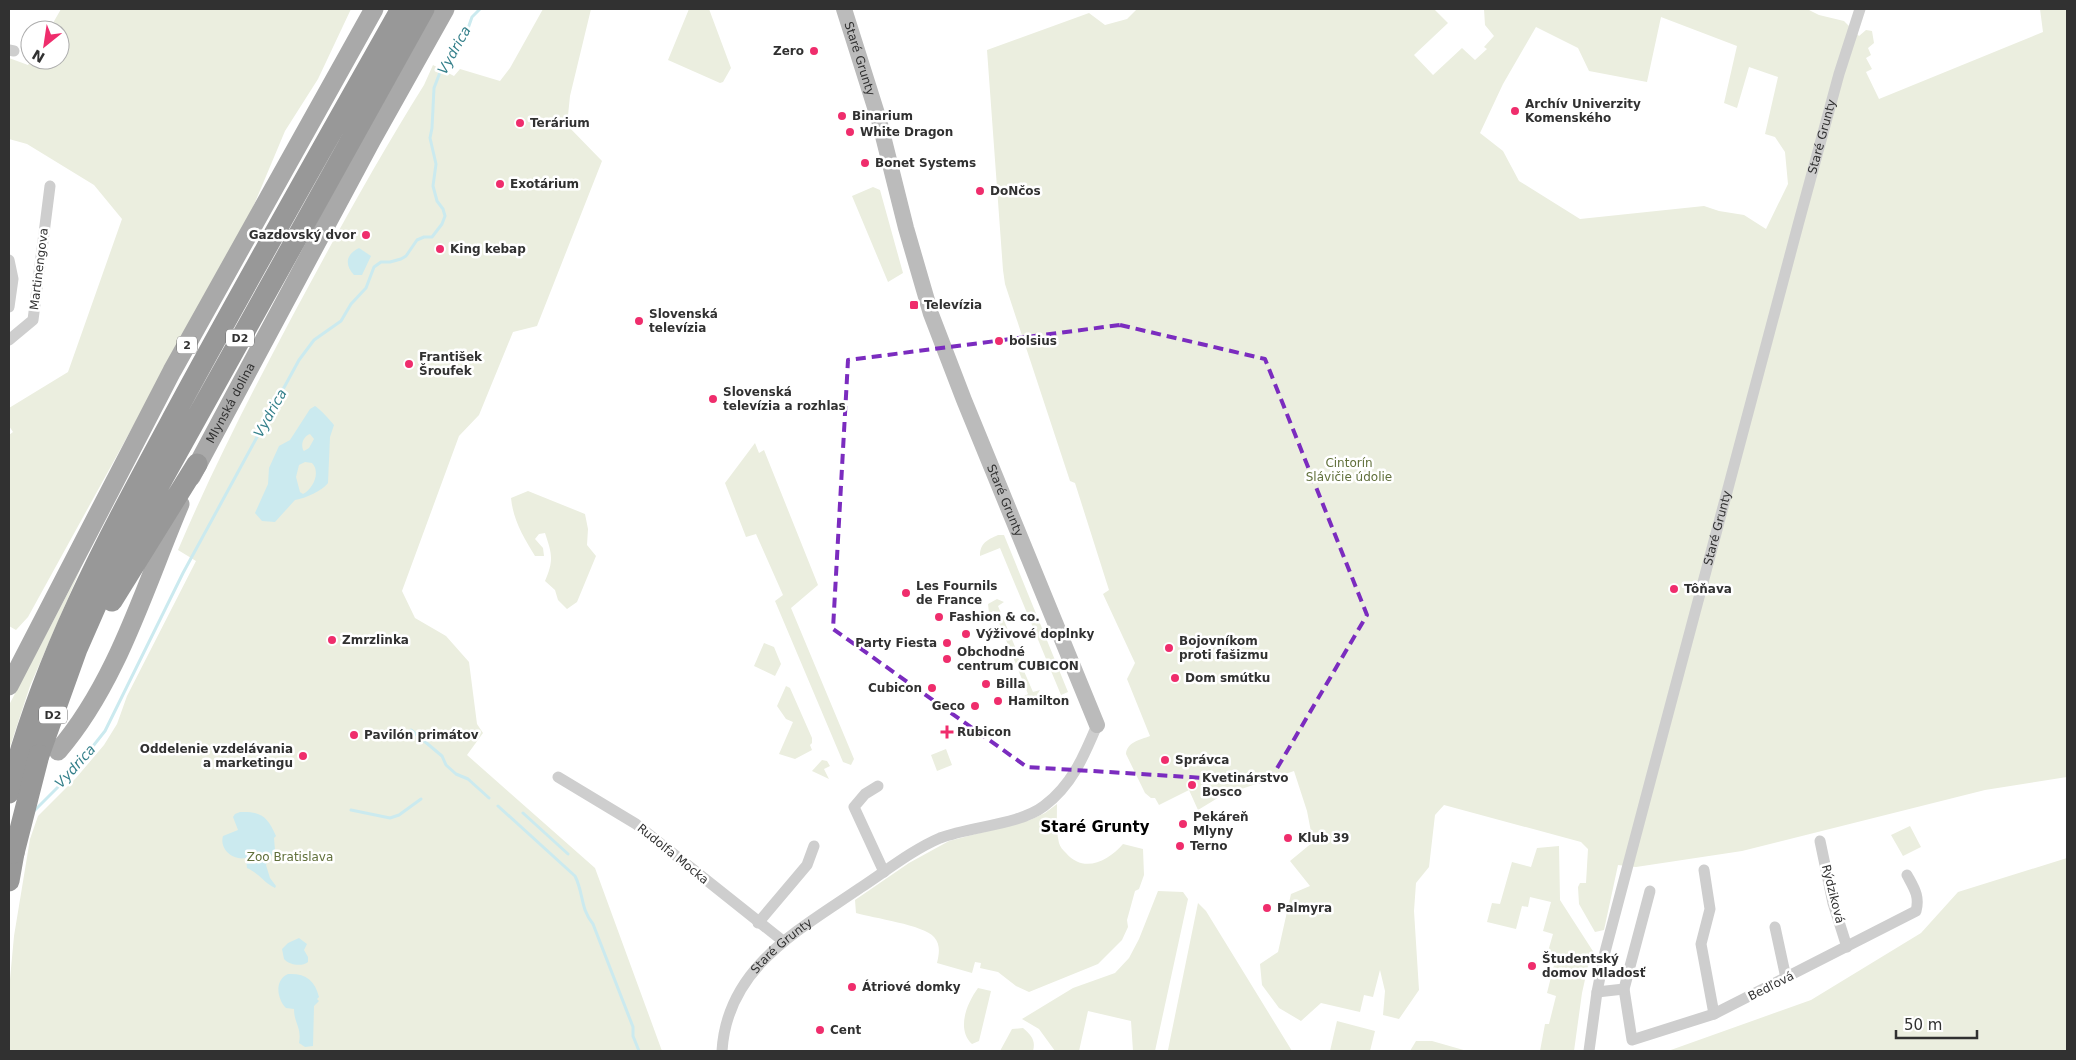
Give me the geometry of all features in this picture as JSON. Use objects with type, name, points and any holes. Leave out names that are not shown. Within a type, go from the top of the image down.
[{"type":"highway","name":"D2","points":[[10,788],[37,702],[64,632],[100,556],[211,348],[401,9]]},
{"type":"highway","name":"D2","points":[[9,881],[14,853],[48,753],[68,674],[102,592],[137,524],[424,9]]},
{"type":"highway","points":[[68,674],[197,464]]},
{"type":"main road","name":"2","points":[[9,686],[172,372],[374,9]]},
{"type":"main road","name":"Mlynská dolina","points":[[48,753],[85,715],[106,676],[129,628],[197,464],[297,282],[371,141],[445,9]]},
{"type":"street","name":"Staré Grunty","points":[[722,1051],[727,1024],[739,994],[754,970],[783,941],[914,852],[960,831],[1018,818],[1042,808],[1063,789],[1073,776],[1097,725],[930,314],[879,120],[844,9]]},
{"type":"street","name":"Staré Grunty","points":[[1589,1051],[1597,992],[1643,807],[1839,74],[1860,9]]},
{"type":"street","name":"Martinengova","points":[[9,340],[32,320],[50,186]]},
{"type":"street","name":"Martinengova","points":[[9,260],[14,279],[9,307]]},
{"type":"street","name":"Rudolfa Mocka","points":[[558,776],[636,824],[783,941]]},
{"type":"street","points":[[878,786],[865,794],[854,807],[884,872]]},
{"type":"street","name":"Rýdziková","points":[[1820,841],[1833,903],[1847,947]]},
{"type":"street","points":[[758,923],[807,865],[814,846]]},
{"type":"street","points":[[1704,870],[1710,909],[1700,944],[1714,1014]]},
{"type":"street","name":"Bedľová","points":[[1650,891],[1624,989],[1632,1040],[1714,1014],[1916,911],[1917,893],[1907,876]]},
{"type":"street","points":[[1775,927],[1786,978]]},
{"type":"street","points":[[1597,992],[1624,989]]},
{"type":"highlighted area","points":[[1120,325],[1265,359],[1367,615],[1269,782],[1027,767],[833,629],[848,360]]},
{"type":"green space","points":[[61,9],[351,9],[318,79],[285,131],[251,212],[28,617],[16,630],[9,626],[9,435],[13,432],[9,426],[9,408],[68,372],[122,219],[94,185],[27,144],[9,139],[9,58],[20,62],[20,70],[70,70],[70,20],[55,20]]},
{"type":"green space","name":"Zoo Bratislava","points":[[543,9],[591,9],[570,96],[567,125],[602,161],[537,326],[513,332],[479,415],[459,436],[402,591],[415,618],[446,636],[469,662],[477,724],[483,733],[467,755],[595,868],[662,1051],[9,1051],[9,990],[14,936],[30,839],[38,816],[76,778],[104,745],[117,724],[127,696],[196,561],[178,550],[248,402],[293,315],[424,85],[433,65],[454,76],[460,69],[500,81],[510,68]]},
{"type":"green space","points":[[689,9],[709,9],[731,68],[723,82],[720,83],[668,60]]},
{"type":"green space","name":"Cintorín Slávičie údolie","points":[[1137,9],[1434,9],[1448,23],[1414,55],[1433,75],[1462,48],[1475,60],[1487,49],[1484,47],[1494,36],[1485,25],[1484,9],[1807,9],[1819,15],[1844,21],[1859,36],[1866,30],[1872,31],[1874,43],[1868,48],[1871,55],[1866,58],[1872,69],[1866,72],[1879,99],[2043,32],[2040,9],[2067,9],[2067,777],[1985,790],[1742,851],[1636,867],[1618,865],[1604,930],[1595,932],[1579,904],[1578,887],[1580,883],[1586,883],[1588,849],[1581,842],[1444,805],[1435,815],[1429,867],[1416,883],[1414,911],[1419,990],[1399,1019],[1383,1015],[1385,991],[1380,970],[1373,997],[1364,995],[1360,1012],[1321,1003],[1301,1021],[1279,1008],[1262,985],[1260,964],[1278,952],[1291,894],[1310,886],[1290,861],[1313,842],[1307,811],[1294,771],[1221,796],[1198,810],[1189,790],[1159,805],[1155,798],[1151,798],[1145,793],[1126,754],[1131,744],[1150,736],[1127,679],[1135,663],[1103,594],[1109,590],[1075,483],[1070,481],[1005,284],[987,50],[1089,13],[1105,25],[1127,19]],"holes":[[[1661,17],[1737,46],[1724,103],[1737,108],[1749,67],[1778,77],[1765,134],[1775,137],[1785,152],[1788,184],[1766,229],[1744,215],[1719,211],[1704,206],[1580,219],[1519,181],[1503,151],[1480,133],[1503,84],[1536,27],[1578,48],[1589,71],[1647,82]]]},
{"type":"green space","points":[[873,187],[880,190],[903,273],[888,282],[852,196]]},
{"type":"green space","points":[[755,443],[759,453],[764,450],[818,585],[791,608],[854,759],[851,765],[843,762],[775,601],[783,595],[756,534],[746,537],[725,483]]},
{"type":"green space","points":[[528,491],[585,514],[588,529],[587,545],[596,556],[577,602],[567,609],[558,600],[555,590],[545,581],[550,568],[551,557],[545,533],[539,534],[535,539],[543,548],[544,556],[535,556],[523,536],[514,514],[511,498]]},
{"type":"green space","points":[[998,535],[1004,535],[1068,692],[1061,695],[1000,548],[980,556],[981,548],[985,542]]},
{"type":"green space","points":[[81,568],[30,686],[9,750],[9,705]]},
{"type":"green space","points":[[997,599],[1004,602],[998,606],[1016,649],[1011,652],[994,611],[989,613],[988,604]]},
{"type":"green space","points":[[764,643],[774,647],[781,664],[775,676],[754,666]]},
{"type":"green space","points":[[1017,655],[1033,692],[1040,690],[1036,697],[1029,700],[1022,697],[1028,694],[1013,657]]},
{"type":"green space","points":[[786,686],[790,688],[812,738],[810,745],[812,750],[795,759],[779,754],[793,722],[786,719],[777,706]]},
{"type":"green space","points":[[946,749],[952,765],[937,771],[931,755]]},
{"type":"green space","points":[[822,760],[827,761],[830,766],[824,769],[829,779],[812,771]]},
{"type":"green space","points":[[1057,804],[1057,829],[1060,846],[1080,863],[1096,863],[1103,860],[1123,844],[1143,849],[1144,875],[1139,889],[1135,891],[1127,920],[1128,927],[1122,940],[1098,964],[1029,992],[1016,986],[998,972],[980,968],[981,963],[975,962],[972,973],[937,963],[938,943],[934,937],[920,929],[856,913],[855,900],[909,863],[949,841],[1030,820],[1045,813]]},
{"type":"green space","points":[[1910,826],[1921,847],[1903,856],[1891,835]]},
{"type":"green space","points":[[1559,846],[1560,900],[1598,959],[1590,957],[1582,993],[1574,1051],[1540,1051],[1545,1024],[1549,1024],[1556,996],[1547,993],[1554,965],[1545,962],[1553,934],[1543,931],[1551,902],[1530,897],[1528,907],[1522,906],[1516,929],[1487,922],[1492,903],[1500,904],[1512,862],[1531,867],[1537,848]]},
{"type":"green space","points":[[2067,858],[2067,1051],[1668,1051],[1811,1000],[1921,933],[1958,892]]},
{"type":"green space","points":[[1158,891],[1183,892],[1188,899],[1155,1051],[1133,1051],[1131,1021],[1088,1011],[1079,1051],[1055,1051],[1039,1029],[1022,1019],[1073,988],[1115,973],[1129,958],[1139,939]]},
{"type":"green space","points":[[1198,903],[1206,911],[1292,1051],[1168,1050]]},
{"type":"green space","points":[[978,988],[991,991],[979,1041],[972,1044],[967,1038],[964,1024],[967,1008]]},
{"type":"green space","points":[[1337,1021],[1375,1031],[1370,1051],[1330,1051]]},
{"type":"green space","points":[[1023,1028],[1032,1038],[1034,1044],[1033,1051],[1000,1051],[1012,1029]]},
{"type":"green space","points":[[1416,1041],[1432,1041],[1467,1051],[1410,1051]]},
{"type":"water","points":[[359,248],[371,256],[362,275],[354,275],[349,268],[348,260],[351,254]]},
{"type":"water","points":[[315,406],[317,407],[334,425],[330,437],[328,483],[313,494],[295,500],[275,522],[262,521],[255,513],[268,484],[269,468],[279,446],[290,440],[310,409]],"holes":[[[310,434],[314,439],[309,448],[304,451],[302,447],[303,441]],[[305,462],[312,463],[315,467],[316,475],[313,484],[303,494],[300,492],[296,477],[299,465]]]},
{"type":"water","points":[[240,812],[259,814],[267,820],[276,836],[274,838],[275,850],[266,865],[270,878],[276,886],[275,888],[247,868],[246,858],[232,856],[223,846],[223,836],[238,830],[233,817]]},
{"type":"water","points":[[299,938],[307,944],[304,950],[308,957],[308,962],[296,965],[284,959],[282,949],[288,943]]},
{"type":"water","points":[[288,974],[304,976],[312,982],[317,991],[319,997],[317,999],[319,1001],[314,1006],[313,1046],[305,1047],[299,1043],[300,1038],[294,1009],[286,1008],[279,995],[279,985]]},
{"type":"waterway","name":"Vydrica","points":[[34,811],[70,775],[105,731],[183,573],[299,360],[314,340],[341,321],[351,304],[366,288],[374,267],[381,262],[390,262],[406,256],[417,240],[424,237],[432,237],[442,224],[445,216],[443,209],[437,201],[433,186],[436,164],[430,138],[434,88],[444,62],[460,43],[466,34],[472,17],[480,9]]},
{"type":"waterway","points":[[411,730],[442,756],[446,765],[456,774],[468,779],[489,798]]},
{"type":"waterway","points":[[351,810],[390,818],[399,815],[421,799]]},
{"type":"waterway","points":[[498,806],[575,876],[584,907],[593,924],[633,1027],[633,1036],[639,1051]]},
{"type":"waterway","points":[[523,813],[568,854]]},
{"type":"place","name":"Zero","points":[[814,51]]},
{"type":"place","name":"Archív Univerzity Komenského","points":[[1515,111]]},
{"type":"place","name":"Binarium","points":[[842,116]]},
{"type":"place","name":"Terárium","points":[[520,123]]},
{"type":"place","name":"White Dragon","points":[[850,132]]},
{"type":"place","name":"Bonet Systems","points":[[865,163]]},
{"type":"place","name":"Exotárium","points":[[500,184]]},
{"type":"place","name":"DoNčos","points":[[980,191]]},
{"type":"place","name":"Gazdovský dvor","points":[[366,235]]},
{"type":"place","name":"King kebap","points":[[440,249]]},
{"type":"place","name":"Televízia","points":[[914,305]]},
{"type":"place","name":"Slovenská televízia","points":[[639,321]]},
{"type":"place","name":"bolsius","points":[[999,341]]},
{"type":"place","name":"František Šroufek","points":[[409,364]]},
{"type":"place","name":"Slovenská televízia a rozhlas","points":[[713,399]]},
{"type":"place","name":"Tôňava","points":[[1674,589]]},
{"type":"place","name":"Les Fournils de France","points":[[906,593]]},
{"type":"place","name":"Fashion & co.","points":[[939,617]]},
{"type":"place","name":"Výživové doplnky","points":[[966,634]]},
{"type":"place","name":"Zmrzlinka","points":[[332,640]]},
{"type":"place","name":"Party Fiesta","points":[[947,643]]},
{"type":"place","name":"Bojovníkom proti fašizmu","points":[[1169,648]]},
{"type":"place","name":"Obchodné centrum CUBICON","points":[[947,659]]},
{"type":"place","name":"Dom smútku","points":[[1175,678]]},
{"type":"place","name":"Billa","points":[[986,684]]},
{"type":"place","name":"Cubicon","points":[[932,688]]},
{"type":"place","name":"Hamilton","points":[[998,701]]},
{"type":"place","name":"Geco","points":[[975,706]]},
{"type":"place","name":"Rubicon","points":[[947,732]]},
{"type":"place","name":"Pavilón primátov","points":[[354,735]]},
{"type":"place","name":"Oddelenie vzdelávania a marketingu","points":[[303,756]]},
{"type":"place","name":"Správca","points":[[1165,760]]},
{"type":"place","name":"Kvetinárstvo Bosco","points":[[1192,785]]},
{"type":"place","name":"Pekáreň Mlyny","points":[[1183,824]]},
{"type":"place","name":"Klub 39","points":[[1288,838]]},
{"type":"place","name":"Terno","points":[[1180,846]]},
{"type":"place","name":"Palmyra","points":[[1267,908]]},
{"type":"place","name":"Študentský domov Mladosť","points":[[1532,966]]},
{"type":"place","name":"Átriové domky","points":[[852,987]]},
{"type":"place","name":"Cent","points":[[820,1030]]},
{"type":"district","name":"Staré Grunty","points":[[1095,827]]}]
